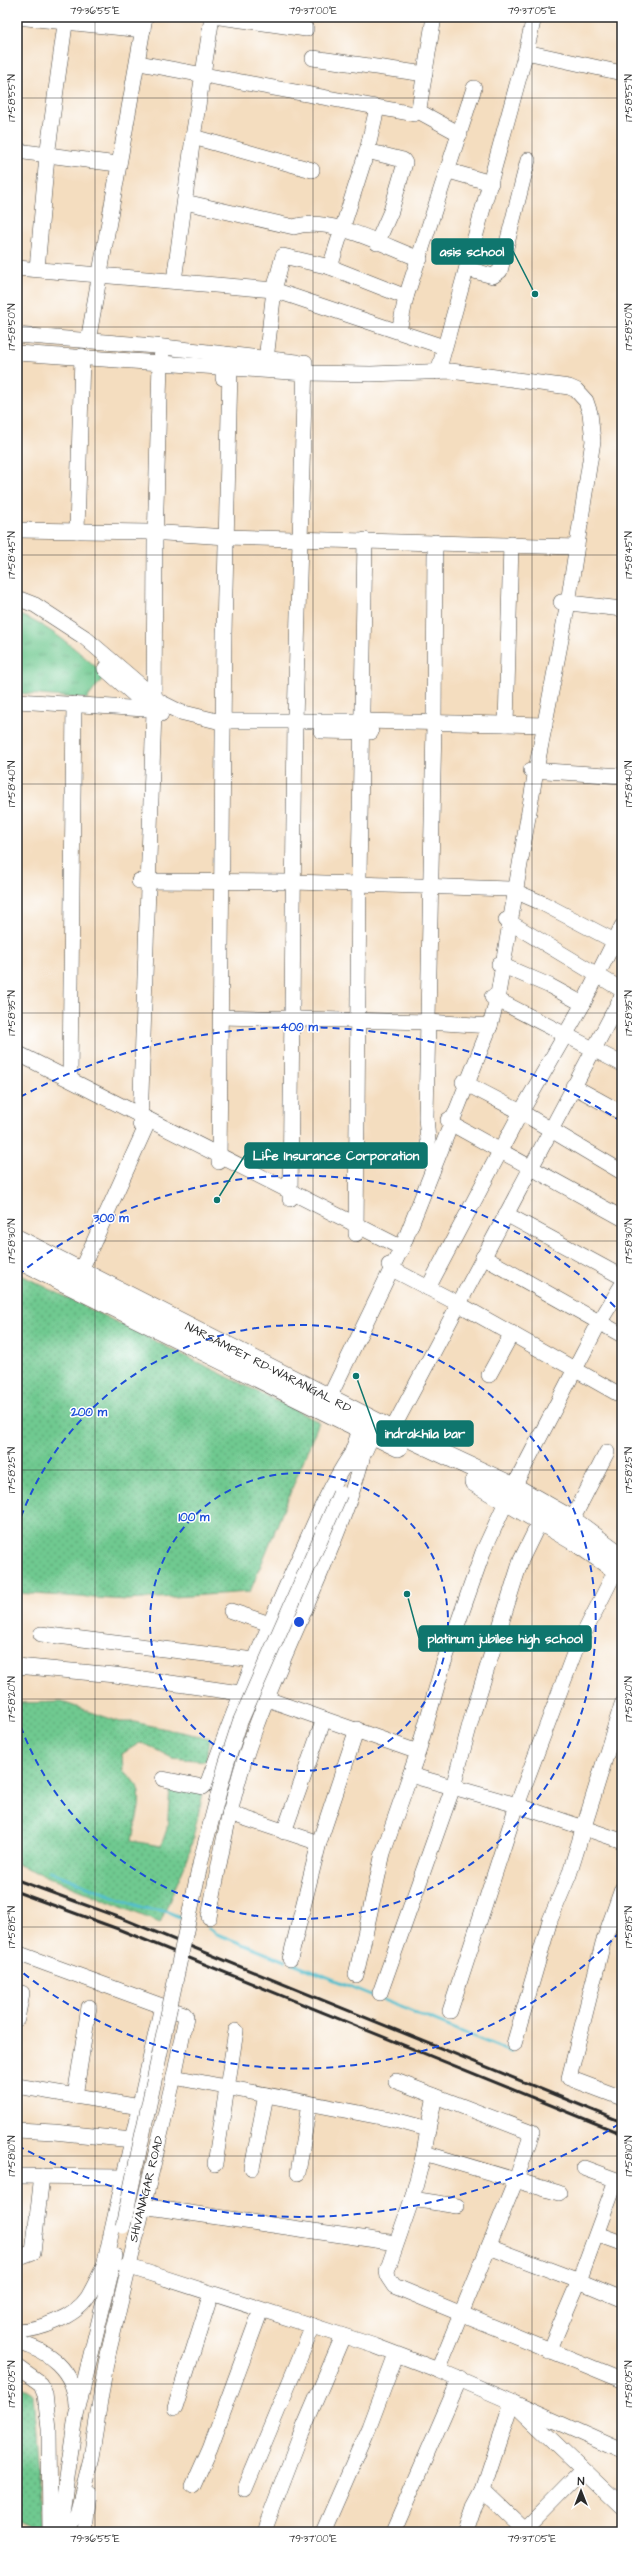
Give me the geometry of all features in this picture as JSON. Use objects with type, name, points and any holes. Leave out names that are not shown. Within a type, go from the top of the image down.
[{"type":"main road","name":"NARSAMPET RD-WARANGAL RD","points":[[17,1239],[76,1278],[510,1494],[572,1520],[620,1567]]},
{"type":"main road","name":"NARSAMPET RD-WARANGAL RD","points":[[17,1259],[76,1278],[327,1397],[374,1427]]},
{"type":"main road","name":"NARSAMPET RD-WARANGAL RD","points":[[510,1494],[540,1521],[620,1567]]},
{"type":"street","points":[[17,17],[144,24],[139,63],[118,164],[88,341]]},
{"type":"street","points":[[174,281],[202,74],[212,17]]},
{"type":"street","points":[[220,17],[306,29]]},
{"type":"street","points":[[418,112],[434,17]]},
{"type":"street","points":[[443,370],[444,347],[491,183],[534,17]]},
{"type":"street","points":[[37,269],[47,156],[66,19]]},
{"type":"street","points":[[526,52],[622,73]]},
{"type":"street","points":[[313,58],[425,74]]},
{"type":"street","points":[[139,63],[408,114],[418,112],[460,134]]},
{"type":"street","points":[[399,331],[406,297],[449,171],[474,88]]},
{"type":"street","points":[[330,266],[344,228],[367,151],[377,108]]},
{"type":"street","points":[[193,137],[312,170]]},
{"type":"street","points":[[17,151],[118,164]]},
{"type":"street","points":[[367,151],[403,160],[405,163],[391,211],[377,243]]},
{"type":"street","points":[[467,269],[493,276],[500,271],[528,160]]},
{"type":"street","points":[[449,171],[491,183]]},
{"type":"street","points":[[185,202],[294,226],[308,222],[344,228],[377,243],[420,259]]},
{"type":"street","points":[[266,360],[274,290],[283,256],[330,266],[406,297]]},
{"type":"street","points":[[17,268],[274,290],[444,347]]},
{"type":"street","points":[[17,335],[159,347],[226,364],[266,360],[302,367]]},
{"type":"street","points":[[76,1278],[140,1119],[143,877],[149,702],[157,362],[159,347]]},
{"type":"street","points":[[17,353],[157,362],[443,370],[576,390],[583,395],[589,406],[591,424],[586,439],[565,602],[533,770],[495,999],[488,1026],[396,1256],[327,1397]]},
{"type":"street","points":[[81,532],[86,357]]},
{"type":"street","points":[[219,1158],[222,1017],[218,877],[226,364]]},
{"type":"street","points":[[289,1194],[292,725],[302,367]]},
{"type":"street","points":[[17,530],[224,540],[572,549]]},
{"type":"street","points":[[356,1229],[366,727],[367,544]]},
{"type":"street","points":[[430,1164],[426,1117],[438,729],[436,545]]},
{"type":"street","points":[[510,724],[515,547]]},
{"type":"street","points":[[17,598],[35,605],[84,637],[149,702]]},
{"type":"street","points":[[565,602],[622,609]]},
{"type":"street","points":[[17,608],[31,614],[78,645],[149,702]]},
{"type":"street","points":[[17,701],[74,704],[149,702],[220,726],[292,725],[541,730]]},
{"type":"street","points":[[70,1079],[74,704]]},
{"type":"street","points":[[438,729],[510,724],[541,730]]},
{"type":"street","points":[[533,770],[622,776]]},
{"type":"street","points":[[143,877],[291,877],[513,885],[619,943]]},
{"type":"street","points":[[507,921],[598,974],[622,990]]},
{"type":"street","points":[[428,1288],[520,1112],[583,1004],[598,974],[619,943],[622,926]]},
{"type":"street","points":[[501,964],[550,986],[583,1004]]},
{"type":"street","points":[[59,2532],[76,2416],[123,2226],[202,1860],[226,1765],[240,1722],[356,1458],[374,1427],[457,1303],[483,1258],[594,1048],[616,1021],[622,996]]},
{"type":"street","points":[[495,999],[565,1033],[622,1064]]},
{"type":"street","points":[[222,1017],[428,1022],[488,1026]]},
{"type":"street","points":[[17,1053],[70,1079],[140,1119]]},
{"type":"street","points":[[17,1061],[219,1158],[356,1229],[396,1256],[428,1288],[512,1333],[622,1396]]},
{"type":"street","points":[[465,1084],[520,1112],[622,1172]]},
{"type":"street","points":[[573,1086],[622,1113]]},
{"type":"street","points":[[396,1256],[430,1164],[450,1122]]},
{"type":"street","points":[[450,1122],[622,1218]]},
{"type":"street","points":[[506,1214],[622,1277]]},
{"type":"street","points":[[483,1258],[622,1335]]},
{"type":"street","points":[[356,1975],[383,1853],[418,1752],[443,1665],[483,1552],[510,1494],[576,1370],[599,1322],[622,1285]]},
{"type":"street","points":[[489,1374],[512,1333]]},
{"type":"street","points":[[572,1520],[607,1452]]},
{"type":"street","points":[[163,1779],[206,1786],[240,1693],[329,1490],[356,1458]]},
{"type":"street","points":[[208,1917],[229,1813],[252,1737],[348,1503],[356,1458]]},
{"type":"street","points":[[380,1993],[453,1787],[473,1713],[521,1560],[540,1521]]},
{"type":"street","points":[[450,2011],[517,1805],[574,1651],[620,1567]]},
{"type":"street","points":[[231,1611],[270,1624]]},
{"type":"street","points":[[41,1634],[254,1660]]},
{"type":"street","points":[[17,1666],[115,1675],[240,1693],[267,1699],[357,1729],[418,1752]]},
{"type":"street","points":[[514,2044],[550,1920],[569,1875],[582,1826],[622,1704]]},
{"type":"street","points":[[284,1832],[324,1719]]},
{"type":"street","points":[[290,1959],[319,1843],[357,1729]]},
{"type":"street","points":[[410,1775],[517,1805],[582,1826],[622,1841]]},
{"type":"street","points":[[229,1813],[319,1843]]},
{"type":"street","points":[[621,2095],[569,2078],[603,1943],[622,1889]]},
{"type":"street","name":"SHIVANAGAR ROAD","points":[[17,1953],[184,2014],[186,2017],[174,2076],[127,2266],[106,2362],[91,2458],[77,2512],[69,2525],[59,2532]]},
{"type":"street","points":[[17,2019],[22,1993]]},
{"type":"street","points":[[17,2332],[33,2330],[62,2319],[88,2298],[104,2266],[162,2006]]},
{"type":"street","points":[[75,2096],[89,2007]]},
{"type":"street","points":[[215,2164],[236,2031]]},
{"type":"street","points":[[174,2076],[309,2104],[391,2119],[428,2129]]},
{"type":"street","points":[[396,2081],[532,2133],[516,2180],[460,2313],[438,2370]]},
{"type":"street","points":[[17,2086],[140,2107]]},
{"type":"street","points":[[252,2168],[266,2095]]},
{"type":"street","points":[[435,2096],[424,2153],[412,2199],[387,2271],[388,2277],[394,2286],[622,2380]]},
{"type":"street","points":[[298,2173],[309,2104]]},
{"type":"street","points":[[17,2130],[54,2132],[132,2140]]},
{"type":"street","points":[[424,2153],[559,2193]]},
{"type":"street","points":[[549,2351],[619,2181],[584,2168]]},
{"type":"street","points":[[17,2176],[125,2177]]},
{"type":"street","points":[[17,2258],[33,2252],[42,2176]]},
{"type":"street","points":[[412,2199],[457,2206]]},
{"type":"street","points":[[142,2206],[396,2242]]},
{"type":"street","points":[[597,2234],[622,2243]]},
{"type":"street","points":[[489,2247],[622,2299]]},
{"type":"street","points":[[127,2266],[343,2336],[460,2378],[622,2451]]},
{"type":"street","points":[[17,2342],[54,2333],[73,2322],[89,2308],[102,2291],[111,2272]]},
{"type":"street","points":[[175,2408],[211,2294]]},
{"type":"street","points":[[193,2486],[210,2448],[261,2310]]},
{"type":"street","points":[[245,2489],[313,2326]]},
{"type":"street","points":[[264,2531],[298,2439],[343,2336]]},
{"type":"street","points":[[17,2342],[31,2345],[47,2353],[61,2365],[70,2381],[76,2398],[76,2416]]},
{"type":"street","points":[[323,2532],[369,2427],[396,2355]]},
{"type":"street","points":[[17,2367],[37,2380],[45,2394],[49,2429],[50,2532]]},
{"type":"street","points":[[392,2532],[460,2378]]},
{"type":"street","points":[[512,2402],[622,2507]]},
{"type":"street","points":[[466,2532],[475,2505],[484,2490],[512,2402]]},
{"type":"street","points":[[85,2532],[91,2458]]},
{"type":"street","points":[[484,2490],[526,2530],[582,2470]]},
{"type":"green space","points":[[17,614],[41,625],[64,640],[105,675],[87,699],[17,693]]},
{"type":"green space","points":[[17,1273],[319,1422],[250,1592],[127,1600],[17,1593]]},
{"type":"green space","points":[[62,1702],[120,1722],[134,1722],[209,1738],[206,1761],[172,1758],[141,1742],[122,1754],[123,1771],[132,1778],[137,1785],[140,1802],[132,1841],[161,1846],[167,1829],[170,1789],[203,1793],[189,1855],[160,1923],[17,1864],[17,1703]]},
{"type":"green space","points":[[17,2384],[33,2394],[43,2530],[17,2519]]},
{"type":"waterway","points":[[49,1871],[143,1908],[165,1911],[180,1917]]},
{"type":"waterway","points":[[208,1928],[217,1934],[285,1961]]},
{"type":"waterway","points":[[293,1963],[511,2052]]},
{"type":"railway","points":[[17,1880],[121,1918],[622,2122]]},
{"type":"railway","points":[[17,1892],[118,1929],[622,2134]]},
{"type":"place","name":"asis school","points":[[535,294]]},
{"type":"place","name":"Life Insurance Corporation","points":[[217,1200]]},
{"type":"place","name":"indrakhila bar","points":[[356,1376]]},
{"type":"place","name":"platinum jubilee high school","points":[[407,1594]]}]
